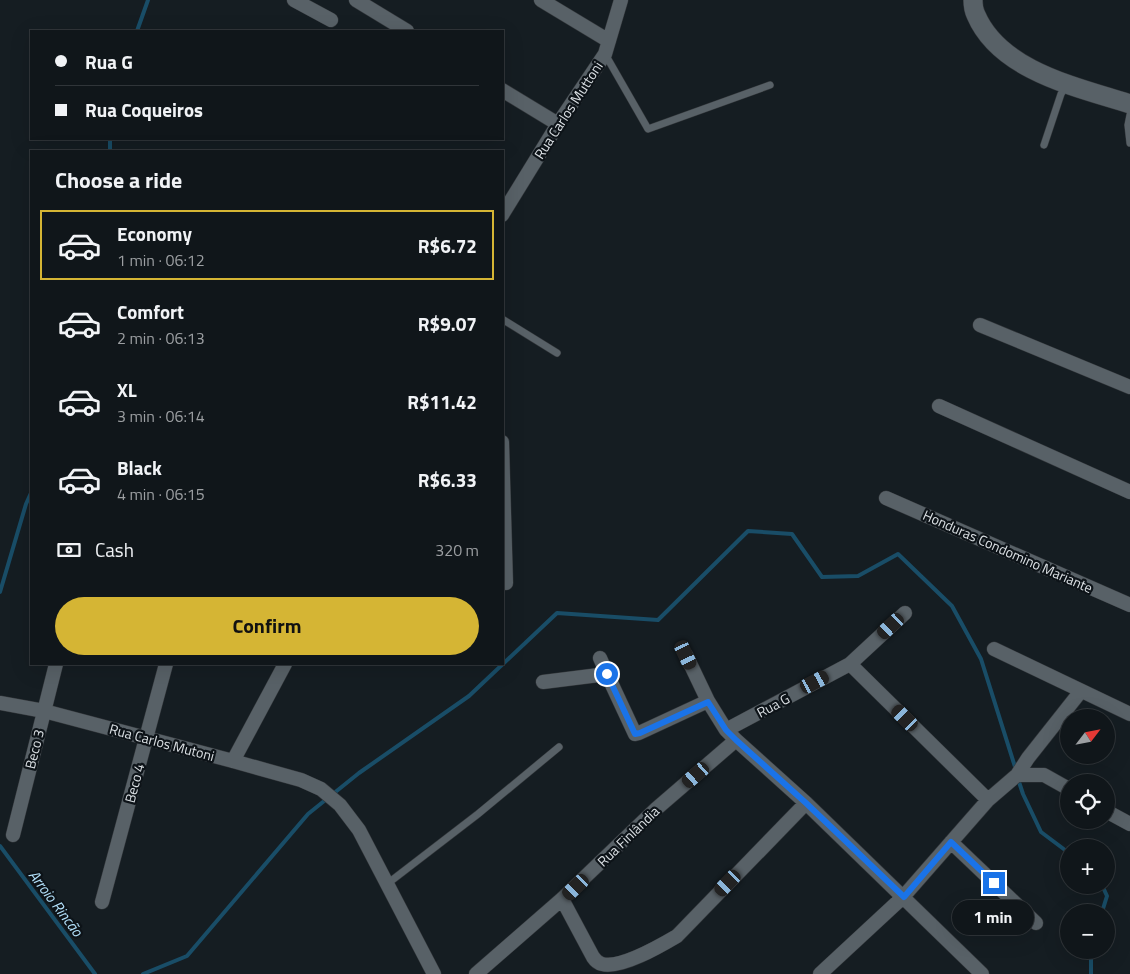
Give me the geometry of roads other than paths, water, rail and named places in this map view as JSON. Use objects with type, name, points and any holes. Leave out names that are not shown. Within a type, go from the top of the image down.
[{"type":"main road","points":[[972,0],[975,14],[989,36],[1011,57],[1034,70],[1067,84],[1130,104]]},
{"type":"street","points":[[294,0],[331,20]]},
{"type":"street","points":[[356,0],[405,30]]},
{"type":"street","points":[[541,0],[607,47]]},
{"type":"street","name":"Rua Carlos Muttoni","points":[[504,211],[607,47],[621,0]]},
{"type":"street","points":[[504,91],[558,124]]},
{"type":"street","points":[[980,325],[1130,387]]},
{"type":"street","points":[[939,406],[1130,492]]},
{"type":"street","name":"Honduras Condomino Mariante","points":[[886,498],[1130,605]]},
{"type":"street","points":[[504,512],[506,583]]},
{"type":"street","name":"Rua G","points":[[731,735],[850,664],[905,613]]},
{"type":"street","points":[[994,650],[1130,714]]},
{"type":"street","points":[[686,655],[708,702],[731,735],[806,803],[982,974]]},
{"type":"street","points":[[600,658],[635,734],[708,702]]},
{"type":"street","points":[[850,664],[988,800]]},
{"type":"street","name":"Beco 3","points":[[13,835],[56,665]]},
{"type":"street","name":"Beco 4","points":[[102,902],[166,665]]},
{"type":"street","points":[[233,761],[285,665]]},
{"type":"street","points":[[543,682],[607,674]]},
{"type":"street","points":[[820,974],[904,897],[988,800],[1018,775],[1028,758],[1081,691]]},
{"type":"street","name":"Rua Carlos Mutoni","points":[[0,703],[44,711],[233,761],[301,780],[321,789],[340,805],[359,830],[434,974]]},
{"type":"street","name":"Rua Finlândia","points":[[476,974],[562,900],[731,735]]},
{"type":"street","points":[[1018,775],[1044,776],[1060,785]]},
{"type":"street","points":[[562,900],[597,962],[603,965],[626,961],[677,936],[806,803]]},
{"type":"street","points":[[1115,816],[1130,824]]},
{"type":"street","points":[[951,842],[1036,923]]},
{"type":"lane","points":[[607,47],[648,129],[770,85]]},
{"type":"lane","points":[[1044,145],[1061,94],[1067,84]]},
{"type":"lane","points":[[1130,115],[1128,125],[1130,143]]},
{"type":"lane","points":[[504,320],[557,353]]},
{"type":"lane","points":[[387,884],[478,814],[559,747]]},
{"type":"waterway","name":"Arroio Rincão","points":[[137,30],[148,0]]},
{"type":"waterway","name":"Arroio Rincão","points":[[110,140],[110,150]]},
{"type":"waterway","name":"Arroio Rincão","points":[[0,592],[30,495]]},
{"type":"waterway","points":[[504,663],[557,613],[658,620],[748,531],[792,534],[822,577],[858,576],[898,554],[952,606],[981,659],[1016,770]]},
{"type":"waterway","points":[[143,974],[187,956],[308,814],[359,773],[469,696],[502,665]]},
{"type":"waterway","points":[[1018,779],[1041,832],[1060,846]]},
{"type":"waterway","name":"Arroio Rincão","points":[[0,846],[95,974]]},
{"type":"waterway","points":[[1104,904],[1106,894]]},
{"type":"waterway","points":[[1091,959],[1091,974]]}]
